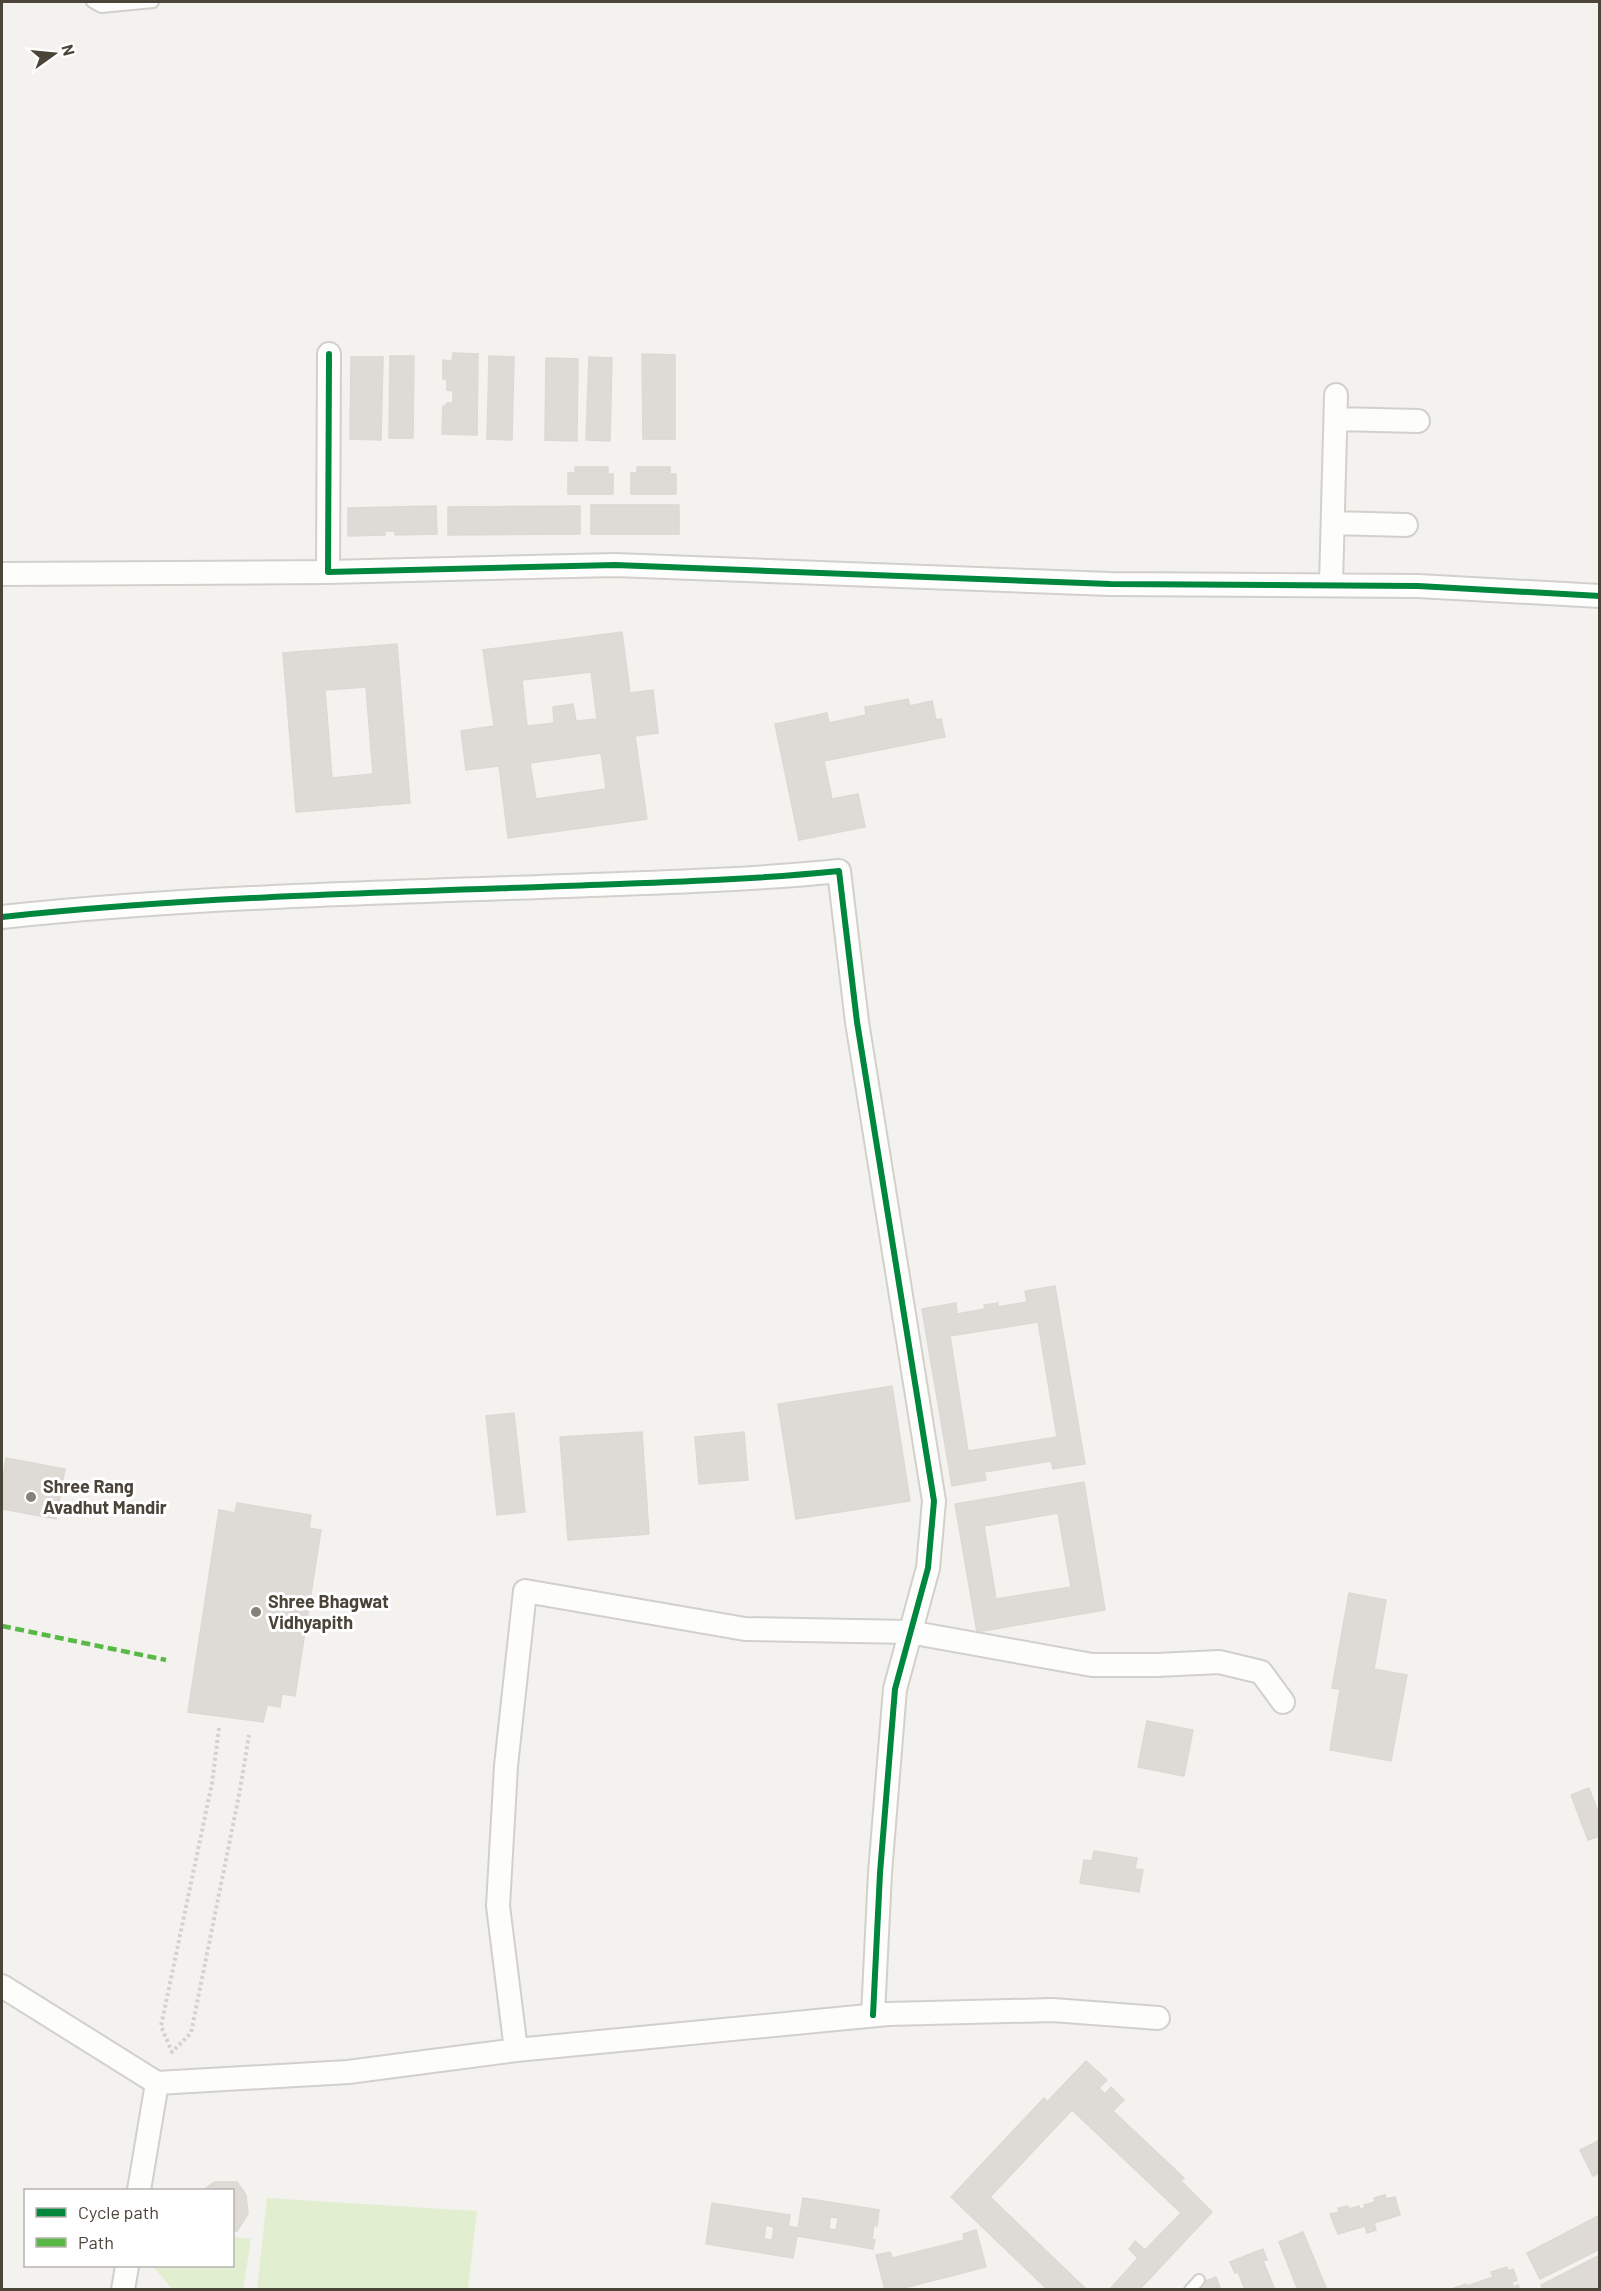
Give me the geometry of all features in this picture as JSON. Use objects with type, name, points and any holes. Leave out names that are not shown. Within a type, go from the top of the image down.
[{"type":"street","points":[[328,572],[329,354]]},
{"type":"street","points":[[1331,585],[1336,395]]},
{"type":"street","points":[[1336,419],[1418,421]]},
{"type":"street","points":[[1333,523],[1406,525]]},
{"type":"street","points":[[2,574],[328,572],[615,565],[1110,584],[1418,586],[1599,596]]},
{"type":"street","points":[[2,917],[75,909],[329,895],[765,879],[839,871],[856,1022],[934,1501],[928,1568],[895,1689],[880,1873],[873,2015]]},
{"type":"street","points":[[516,2050],[498,1906],[506,1766],[525,1592],[745,1629],[909,1632],[1092,1665],[1219,1662],[1261,1672],[1283,1702]]},
{"type":"street","points":[[2,1986],[157,2083],[348,2072],[516,2050],[873,2015],[1053,2010],[1158,2018]]},
{"type":"street","points":[[139,2189],[157,2083]]},
{"type":"street","points":[[123,2289],[127,2267]]},
{"type":"lane","points":[[92,2],[101,7],[153,2]]},
{"type":"lane","points":[[1190,2289],[1199,2280]]},
{"type":"path","points":[[219,1728],[212,1783],[161,2026],[172,2052],[191,2033],[249,1735]]},
{"type":"green space","points":[[267,2198],[477,2211],[468,2289],[257,2289]]},
{"type":"green space","points":[[234,2237],[251,2239],[243,2289],[172,2289],[154,2267],[234,2267]]},
{"type":"building","points":[[453,353],[478,354],[477,435],[442,434],[443,406],[453,403],[453,391],[447,390],[447,379],[443,379],[443,360],[452,361]]},
{"type":"building","points":[[642,354],[675,355],[675,439],[643,439]]},
{"type":"building","points":[[390,356],[414,356],[413,438],[389,438]]},
{"type":"building","points":[[489,356],[514,357],[512,440],[487,439]]},
{"type":"building","points":[[351,357],[383,357],[381,440],[350,439]]},
{"type":"building","points":[[589,357],[612,358],[610,441],[586,440]]},
{"type":"building","points":[[546,358],[578,359],[577,441],[545,440]]},
{"type":"building","points":[[575,467],[608,467],[608,474],[613,474],[613,494],[568,494],[568,473],[575,473]]},
{"type":"building","points":[[637,467],[670,467],[670,474],[676,474],[676,494],[631,494],[631,473],[637,473]]},
{"type":"building","points":[[591,505],[679,505],[679,534],[591,534]]},
{"type":"building","points":[[436,506],[437,534],[395,535],[395,531],[384,531],[385,535],[348,536],[348,508]]},
{"type":"building","points":[[580,506],[580,534],[448,535],[448,507]]},
{"type":"building","points":[[622,632],[630,693],[653,690],[658,733],[635,736],[647,819],[508,838],[499,766],[466,770],[461,731],[494,726],[483,650]],"holes":[[[591,672],[597,719],[576,721],[573,704],[553,707],[554,723],[527,726],[522,680]],[[601,753],[606,789],[536,799],[530,763]]]},
{"type":"building","points":[[397,644],[410,803],[296,812],[283,653]],"holes":[[[366,687],[373,774],[332,778],[325,690]]]},
{"type":"building","points":[[908,699],[910,706],[932,701],[936,720],[941,719],[945,737],[824,761],[832,799],[858,794],[865,827],[799,840],[775,724],[827,713],[829,723],[866,715],[865,707]]},
{"type":"building","points":[[1055,1286],[1085,1464],[1053,1469],[1051,1461],[984,1472],[986,1480],[952,1486],[922,1309],[956,1303],[957,1314],[985,1309],[984,1305],[998,1303],[998,1307],[1027,1302],[1025,1291]],"holes":[[[1038,1322],[1057,1437],[968,1451],[950,1336]]]},
{"type":"building","points":[[892,1386],[910,1501],[796,1519],[778,1404]]},
{"type":"building","points":[[514,1413],[525,1512],[497,1515],[486,1416]]},
{"type":"building","points":[[642,1432],[649,1534],[568,1540],[560,1437]]},
{"type":"building","points":[[744,1432],[748,1480],[699,1484],[695,1437]]},
{"type":"building","name":"Shree Rang Avadhut Mandir","points":[[6,1458],[65,1469],[56,1519],[2,1509],[2,1484]]},
{"type":"building","points":[[1084,1482],[1105,1610],[977,1632],[955,1504]],"holes":[[[1058,1513],[1071,1587],[996,1599],[984,1526]]]},
{"type":"building","name":"Shree Bhagwat Vidhyapith","points":[[237,1503],[311,1515],[309,1528],[321,1530],[295,1696],[282,1694],[280,1707],[267,1705],[263,1722],[188,1712],[219,1510],[235,1513]]},
{"type":"building","points":[[1349,1593],[1386,1600],[1374,1669],[1407,1675],[1391,1761],[1330,1750],[1340,1689],[1332,1688]]},
{"type":"building","points":[[1147,1721],[1193,1730],[1184,1776],[1138,1767]]},
{"type":"building","points":[[1589,1788],[1600,1818],[1600,1836],[1588,1840],[1571,1795]]},
{"type":"building","points":[[1094,1851],[1137,1858],[1135,1869],[1143,1870],[1139,1892],[1080,1883],[1084,1860],[1092,1861]]},
{"type":"building","points":[[1086,2061],[1107,2080],[1099,2088],[1105,2094],[1111,2087],[1124,2100],[1113,2111],[1184,2178],[1181,2181],[1212,2212],[1139,2290],[1109,2290],[1138,2258],[1129,2249],[1135,2241],[1145,2250],[1181,2213],[1072,2110],[990,2197],[1087,2290],[1048,2290],[951,2197],[1044,2098],[1047,2102]]},
{"type":"building","points":[[1600,2140],[1600,2173],[1593,2176],[1580,2150]]},
{"type":"building","points":[[214,2182],[237,2182],[246,2195],[248,2214],[237,2231],[234,2231],[234,2189],[205,2189]]},
{"type":"building","points":[[1385,2195],[1386,2199],[1395,2197],[1400,2215],[1374,2223],[1376,2230],[1367,2233],[1365,2226],[1338,2234],[1330,2214],[1339,2212],[1338,2208],[1348,2206],[1349,2209],[1359,2206],[1360,2209],[1365,2208],[1364,2205],[1375,2202],[1374,2198]]},
{"type":"building","points":[[803,2198],[879,2210],[877,2226],[874,2225],[873,2249],[797,2236],[793,2258],[706,2244],[712,2203],[790,2215],[788,2226],[798,2228]],"holes":[[[830,2217],[838,2218],[836,2230],[829,2229]],[[766,2225],[774,2227],[772,2240],[764,2239]]]},
{"type":"building","points":[[1600,2215],[1600,2249],[1540,2279],[1527,2253]]},
{"type":"building","points":[[976,2230],[986,2267],[896,2290],[885,2290],[876,2255],[890,2252],[892,2258],[964,2240],[963,2234]]},
{"type":"building","points":[[1303,2232],[1327,2290],[1298,2290],[1279,2242]]},
{"type":"building","points":[[1263,2249],[1267,2260],[1263,2261],[1275,2290],[1245,2290],[1238,2272],[1235,2273],[1230,2262]]},
{"type":"building","points":[[1600,2255],[1600,2285],[1590,2290],[1543,2290],[1541,2285]]},
{"type":"building","points":[[1507,2267],[1508,2271],[1513,2269],[1517,2280],[1512,2282],[1513,2287],[1518,2285],[1520,2290],[1449,2290],[1493,2277],[1491,2272]]},
{"type":"building","points":[[1216,2277],[1221,2290],[1192,2290],[1191,2287]]},
{"type":"marked path","points":[[2,1626],[166,1660]]},
{"type":"cycle path","points":[[329,354],[328,572],[615,565],[1110,584],[1418,586],[1600,596]]},
{"type":"cycle path","points":[[2,917],[203,901],[690,881],[839,871],[857,1022],[934,1501],[928,1568],[895,1689],[880,1873],[873,2015]]},
{"type":"place","name":"Shree Rang Avadhut Mandir","points":[[31,1497]]},
{"type":"place","name":"Shree Bhagwat Vidhyapith","points":[[256,1612]]}]
